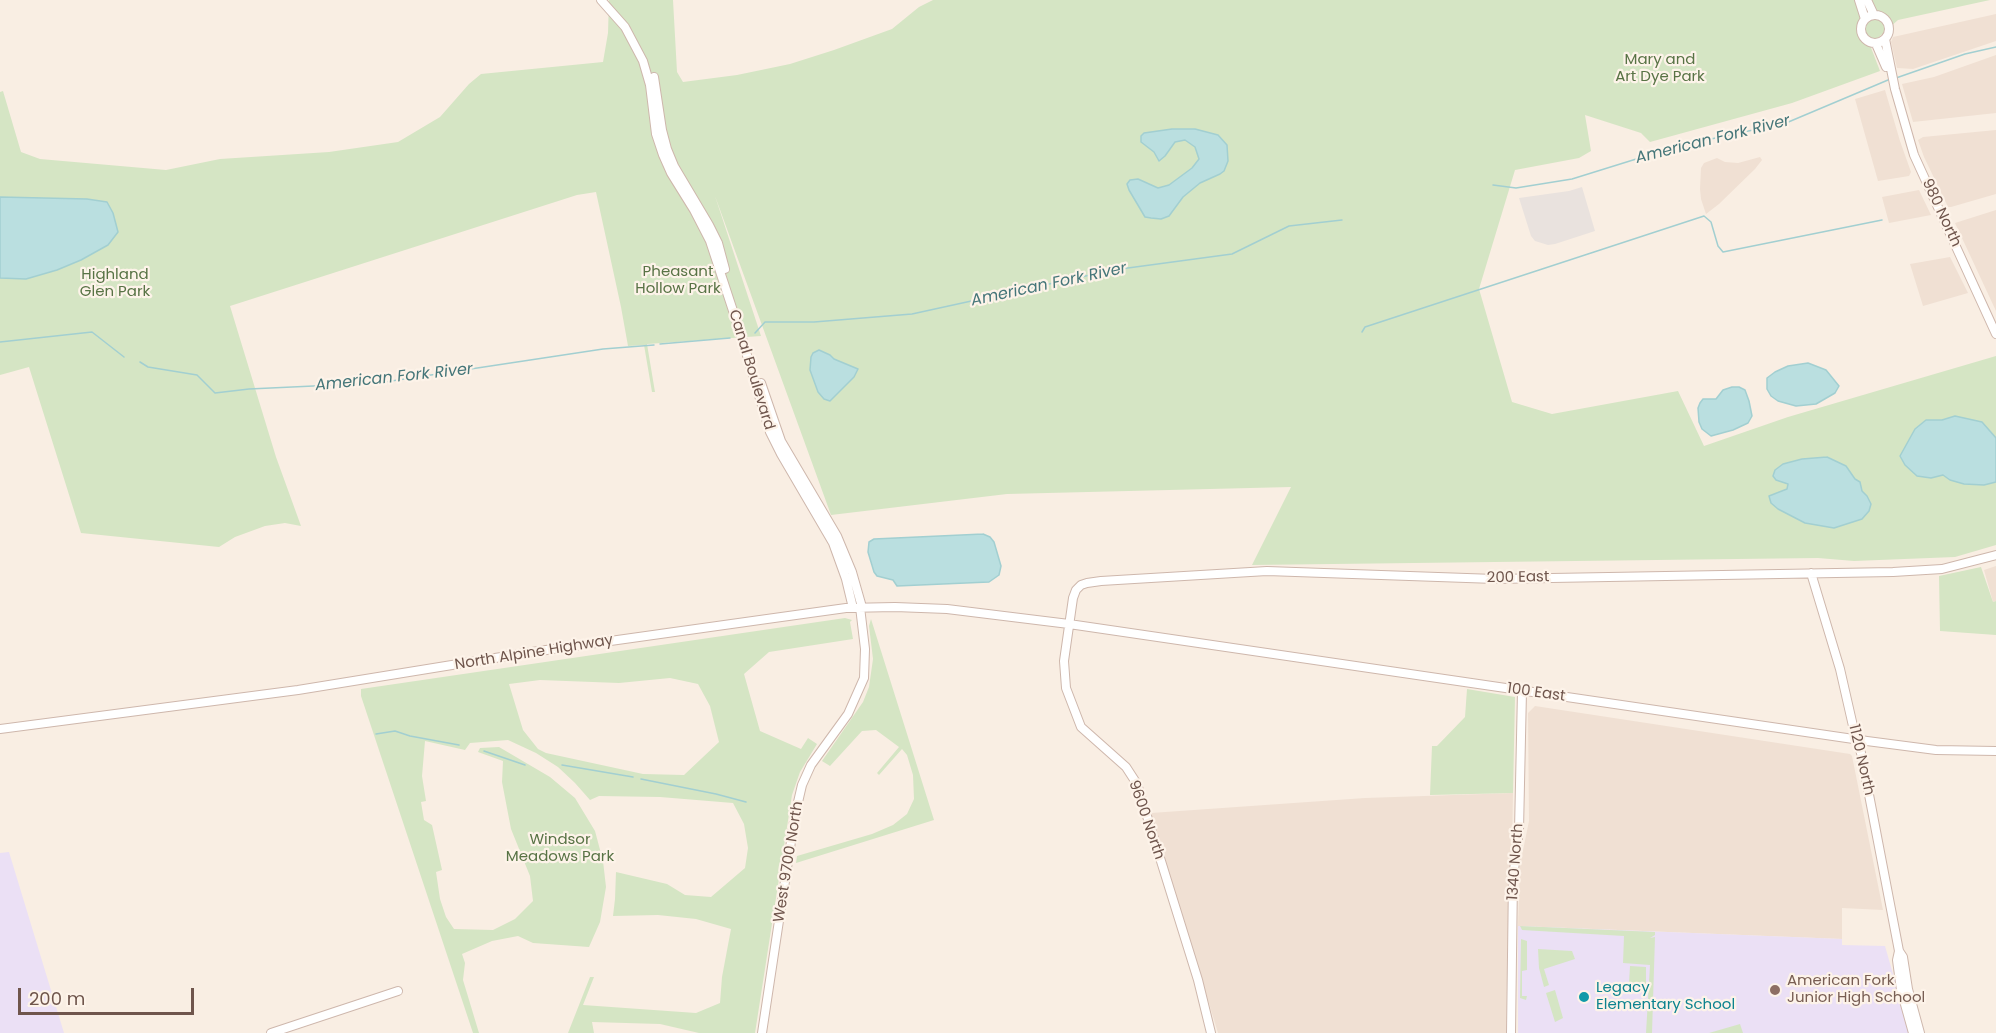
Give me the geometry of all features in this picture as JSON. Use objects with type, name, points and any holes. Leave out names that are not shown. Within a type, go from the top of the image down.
[{"type":"street","name":"Canal Boulevard","points":[[601,0],[625,27],[643,61],[650,85],[656,134],[663,155],[710,241],[771,435],[833,543],[858,608]]},
{"type":"street","name":"Canal Boulevard","points":[[609,0],[630,26],[645,52],[656,87],[667,149],[674,166],[718,243],[741,326],[777,432],[837,536],[852,572],[858,608]]},
{"type":"street","points":[[1859,0],[1865,19]]},
{"type":"street","points":[[1867,0],[1874,15]]},
{"type":"street","points":[[1874,15],[1887,22],[1888,33],[1885,39],[1875,44],[1862,35],[1860,27],[1865,19],[1874,15]]},
{"type":"street","name":"980 North","points":[[1885,39],[1889,69],[1914,155],[1996,334]]},
{"type":"street","name":"980 North","points":[[1875,44],[1889,69]]},
{"type":"street","name":"200 East","points":[[1073,625],[1076,590],[1087,583],[1108,580],[1267,571],[1461,579],[1930,570],[1996,555]]},
{"type":"street","name":"1120 North","points":[[1811,573],[1840,669],[1861,753],[1899,951],[1903,957],[1908,989],[1920,1033]]},
{"type":"street","name":"North Alpine Highway","points":[[0,729],[298,690],[532,652],[858,608],[947,609],[1073,625]]},
{"type":"street","name":"West 9700 North","points":[[762,1033],[795,815],[802,785],[812,765],[848,714],[864,678],[865,649],[858,608]]},
{"type":"street","name":"100 East","points":[[1073,625],[1857,740],[1936,750],[1996,751]]},
{"type":"street","name":"9600 North","points":[[1073,625],[1064,661],[1066,688],[1081,727],[1126,767],[1137,784],[1198,980],[1212,1033]]},
{"type":"street","name":"1340 North","points":[[1511,1033],[1513,878],[1519,830],[1522,691]]},
{"type":"street","name":"1120 North","points":[[1899,951],[1897,960],[1901,990],[1913,1033]]},
{"type":"street","points":[[271,1033],[398,991]]},
{"type":"shaded area","points":[[1996,14],[1996,41],[1913,69],[1897,68],[1891,42],[1893,37]]},
{"type":"shaded area","points":[[1996,55],[1996,113],[1913,122],[1902,84],[1934,77]]},
{"type":"shaded area","points":[[1885,90],[1911,172],[1909,176],[1878,181],[1855,99]]},
{"type":"shaded area","points":[[1996,130],[1996,194],[1948,207],[1918,140],[1923,137]]},
{"type":"shaded area","points":[[1760,157],[1762,160],[1755,169],[1706,214],[1700,189],[1701,168],[1704,163],[1717,158],[1725,162],[1738,163]]},
{"type":"shaded area","points":[[1582,187],[1595,231],[1555,244],[1548,245],[1535,241],[1531,236],[1519,198]]},
{"type":"shaded area","points":[[1919,190],[1931,215],[1889,223],[1882,197]]},
{"type":"shaded area","points":[[1996,210],[1996,311],[1955,223]]},
{"type":"shaded area","points":[[1950,257],[1968,293],[1923,306],[1910,264]]},
{"type":"shaded area","points":[[1996,566],[1996,601],[1993,602],[1984,570]]},
{"type":"shaded area","points":[[1535,706],[1850,754],[1883,910],[1842,908],[1842,939],[1518,926],[1520,865],[1529,821],[1528,713]]},
{"type":"shaded area","points":[[1513,793],[1506,1033],[1218,1033],[1151,813],[1365,798]]},
{"type":"shaded area","points":[[9,852],[64,1033],[0,1033],[0,853]]},
{"type":"shaded area","name":"American Fork Junior High School","points":[[1518,926],[1842,939],[1842,945],[1885,946],[1910,1033],[1518,1033]]},
{"type":"green space","points":[[609,0],[673,0],[677,72],[683,82],[737,75],[790,64],[834,50],[892,29],[919,7],[933,0],[1990,0],[1898,20],[1870,45],[1880,71],[1792,103],[1650,142],[1641,133],[1585,115],[1591,151],[1579,158],[1515,170],[1479,289],[1512,402],[1552,414],[1678,391],[1704,446],[1788,417],[1996,356],[1996,545],[1955,557],[1854,561],[1818,558],[1252,565],[1291,487],[1007,494],[831,515],[715,196],[761,336],[647,344],[655,392],[652,392],[644,345],[628,346],[596,192],[577,195],[230,306],[276,457],[301,526],[285,523],[265,526],[235,537],[219,547],[81,533],[29,367],[0,375],[0,92],[3,91],[21,152],[40,159],[166,170],[220,159],[329,152],[398,142],[440,117],[481,74],[603,62],[608,33]]},
{"type":"green space","points":[[1981,567],[1993,602],[1996,601],[1996,635],[1940,631],[1939,576]]},
{"type":"green space","name":"Windsor Meadows Park","points":[[845,618],[852,620],[850,622],[853,639],[769,652],[744,674],[760,731],[801,749],[808,738],[817,744],[800,772],[792,795],[755,1033],[699,1033],[660,1024],[592,1022],[594,1033],[568,1033],[590,977],[594,977],[583,1005],[696,1013],[720,1003],[722,977],[731,929],[696,919],[658,915],[613,916],[616,872],[667,884],[685,895],[711,897],[745,868],[748,848],[744,824],[733,803],[660,797],[599,796],[590,800],[558,767],[536,753],[508,740],[470,743],[465,750],[425,741],[422,776],[426,801],[421,802],[424,820],[432,825],[442,870],[436,872],[440,899],[446,917],[454,929],[493,930],[515,919],[533,901],[530,876],[511,829],[502,782],[503,761],[478,752],[480,748],[499,747],[550,777],[575,798],[595,831],[603,861],[606,887],[600,922],[589,947],[533,943],[518,936],[492,941],[462,954],[465,963],[463,980],[479,1033],[473,1033],[361,696],[361,689]],"holes":[[[670,678],[698,684],[710,706],[719,742],[684,775],[643,774],[546,753],[538,749],[523,730],[509,684],[540,680],[619,683]]]},
{"type":"green space","points":[[871,619],[934,820],[796,863],[797,856],[872,834],[893,825],[907,814],[914,799],[913,775],[907,755],[902,749],[879,775],[877,773],[899,747],[876,730],[862,731],[830,766],[822,761],[863,702],[869,687],[873,659],[869,626]]},
{"type":"green space","points":[[1467,689],[1515,697],[1513,793],[1430,795],[1432,746],[1437,746],[1465,717]]},
{"type":"green space","points":[[1520,926],[1655,932],[1655,935],[1650,938],[1655,937],[1652,1033],[1646,1033],[1650,965],[1623,963],[1624,936],[1522,930]]},
{"type":"green space","points":[[1521,939],[1527,941],[1527,970],[1522,971],[1522,996],[1527,996],[1526,1000],[1520,998]]},
{"type":"green space","points":[[1538,949],[1572,951],[1575,959],[1544,969],[1549,985],[1544,987],[1539,968]]},
{"type":"green space","points":[[1630,966],[1646,967],[1646,984],[1629,983]]},
{"type":"green space","points":[[1555,990],[1563,1018],[1555,1022],[1546,993]]},
{"type":"green space","points":[[1740,1024],[1743,1033],[1709,1033]]},
{"type":"water","points":[[1195,129],[1218,135],[1227,145],[1228,161],[1224,171],[1200,183],[1183,197],[1169,216],[1161,219],[1145,217],[1129,190],[1127,184],[1130,180],[1138,179],[1158,188],[1169,185],[1192,168],[1199,159],[1195,147],[1185,140],[1175,142],[1159,161],[1154,152],[1141,142],[1141,136],[1144,133]]},
{"type":"water","points":[[0,197],[87,199],[107,202],[113,213],[118,232],[108,245],[57,270],[26,279],[0,278]]},
{"type":"water","points":[[819,350],[858,369],[854,377],[830,401],[824,399],[818,392],[810,370],[811,357]]},
{"type":"water","points":[[1808,363],[1826,370],[1839,386],[1835,393],[1816,404],[1796,406],[1778,401],[1771,396],[1767,389],[1767,378],[1788,366]]},
{"type":"water","points":[[1732,387],[1745,390],[1752,416],[1748,423],[1711,436],[1702,429],[1699,422],[1700,403],[1703,399],[1716,399],[1723,390]]},
{"type":"water","points":[[1955,416],[1982,422],[1996,438],[1996,482],[1984,485],[1964,484],[1950,480],[1943,475],[1931,478],[1917,476],[1905,465],[1900,456],[1915,429],[1926,420],[1942,420]]},
{"type":"water","points":[[1827,457],[1846,466],[1860,482],[1862,491],[1871,504],[1869,511],[1862,519],[1834,528],[1805,523],[1771,503],[1769,496],[1787,489],[1788,484],[1776,480],[1773,476],[1775,470],[1783,464],[1802,459]]},
{"type":"water","points":[[983,534],[994,542],[1001,566],[999,575],[989,582],[897,586],[893,580],[877,576],[868,552],[869,542],[874,539]]},
{"type":"waterway","name":"American Fork River","points":[[1896,78],[1965,54],[1996,47]]},
{"type":"waterway","name":"American Fork River","points":[[1493,185],[1516,188],[1572,179],[1678,146],[1786,123],[1888,80]]},
{"type":"waterway","points":[[1362,332],[1365,327],[1704,216],[1711,222],[1718,246],[1723,252],[1882,220]]},
{"type":"waterway","name":"American Fork River","points":[[755,333],[765,322],[814,322],[912,314],[1113,270],[1232,254],[1289,226],[1342,220]]},
{"type":"waterway","name":"American Fork River","points":[[0,342],[92,332],[124,357]]},
{"type":"waterway","name":"American Fork River","points":[[660,344],[730,338]]},
{"type":"waterway","name":"American Fork River","points":[[140,362],[148,367],[197,375],[215,393],[249,389],[378,383],[603,349],[654,345]]},
{"type":"waterway","points":[[376,734],[395,731],[459,745]]},
{"type":"waterway","points":[[484,751],[525,765]]},
{"type":"waterway","points":[[562,765],[633,777]]},
{"type":"waterway","points":[[641,779],[746,802]]},
{"type":"place","name":"American Fork Junior High School","points":[[1775,990]]},
{"type":"place","name":"Legacy Elementary School","points":[[1584,997]]},
{"type":"park label","name":"Mary and Art Dye Park","points":[[1660,68]]},
{"type":"park label","name":"Pheasant Hollow Park","points":[[678,280]]},
{"type":"park label","name":"Highland Glen Park","points":[[115,284]]}]
